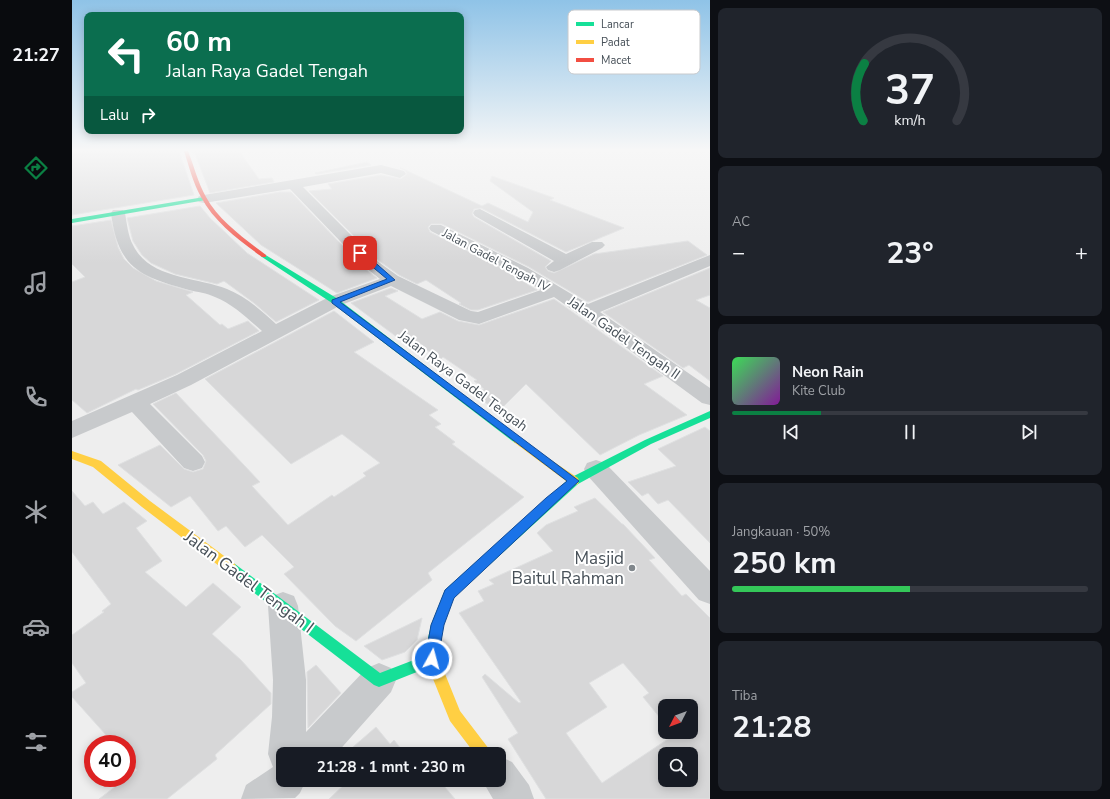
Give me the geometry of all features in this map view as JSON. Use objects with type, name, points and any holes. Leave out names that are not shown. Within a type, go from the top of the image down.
[{"type":"street","name":"Jalan Raya Gadel Tengah","points":[[200,188],[204,199],[216,214],[254,249],[335,301],[540,458],[585,475]]},
{"type":"street","points":[[72,221],[272,188]]},
{"type":"street","name":"Jalan Gadel Tengah II","points":[[296,188],[371,264],[392,280],[452,310],[472,318],[479,318],[555,292],[588,310],[621,332],[710,398]]},
{"type":"street","points":[[118,213],[122,237],[128,251],[138,263],[150,271],[174,280],[224,294],[253,313],[276,333]]},
{"type":"street","points":[[480,213],[566,261]]},
{"type":"street","name":"Jalan Gadel Tengah IV","points":[[436,228],[533,277],[555,292]]},
{"type":"street","points":[[533,277],[597,245]]},
{"type":"street","points":[[588,310],[708,260]]},
{"type":"street","points":[[72,430],[184,380],[335,301],[392,280]]},
{"type":"street","points":[[135,402],[193,462]]},
{"type":"street","points":[[479,747],[455,716],[432,659],[437,625],[449,594],[550,501],[585,475],[648,442],[710,414]]},
{"type":"street","name":"Jalan Gadel Tengah I","points":[[72,455],[97,464],[146,504],[379,680]]},
{"type":"street","points":[[585,475],[634,508],[710,591]]},
{"type":"street","points":[[283,606],[289,673],[290,713],[285,747]]},
{"type":"street","points":[[317,747],[379,680],[432,659]]},
{"type":"street","points":[[506,786],[515,799]]},
{"type":"building","points":[[72,188],[192,188],[194,195],[72,215]]},
{"type":"building","points":[[208,188],[237,188],[210,193]]},
{"type":"building","points":[[444,188],[482,206],[488,203],[528,222],[533,212],[500,188],[527,188],[554,198],[550,200],[624,228],[566,252],[481,208],[474,209],[472,214],[474,217],[551,261],[545,267],[548,271],[554,273],[594,254],[688,241],[707,255],[588,302],[529,267],[442,224],[431,224],[428,227],[430,232],[503,269],[537,290],[478,310],[471,310],[459,304],[461,303],[426,280],[417,284],[399,275],[378,260],[309,191],[332,189]]},
{"type":"building","points":[[280,192],[291,192],[364,268],[377,278],[337,293],[261,245],[216,203]]},
{"type":"building","points":[[200,206],[210,218],[247,253],[319,300],[276,322],[254,303],[224,281],[217,284],[175,274],[151,263],[142,255],[133,241],[127,218]]},
{"type":"building","points":[[111,220],[118,247],[124,259],[133,268],[156,281],[193,292],[186,295],[220,325],[222,324],[228,329],[248,321],[259,331],[176,374],[138,390],[136,389],[87,413],[72,400],[72,282],[85,277],[72,264],[72,226]]},
{"type":"building","points":[[710,268],[710,295],[696,300],[710,308],[710,381],[689,365],[683,368],[603,312]]},
{"type":"building","points":[[391,288],[398,291],[385,296],[422,319],[440,312],[458,321],[479,325],[554,299],[663,376],[644,384],[687,415],[639,435],[600,455],[526,384],[498,412],[474,394],[484,389],[474,381],[477,380],[443,357],[441,359],[406,337],[401,340],[351,303]]},
{"type":"building","points":[[334,311],[374,342],[354,352],[438,410],[429,415],[441,424],[435,427],[455,442],[452,444],[524,497],[428,573],[432,580],[356,641],[335,626],[284,574],[294,567],[262,535],[245,547],[226,526],[218,531],[190,496],[171,507],[118,465],[160,445],[184,469],[193,472],[203,469],[206,461],[203,455],[153,404],[176,393],[260,482],[252,486],[288,525],[332,495],[334,497],[366,476],[363,473],[380,463],[342,434],[291,464],[205,379]]},
{"type":"building","points":[[705,427],[710,431],[710,543],[668,500],[658,504],[648,493],[642,496],[628,482],[676,466],[658,449]]},
{"type":"building","points":[[72,491],[85,506],[93,502],[103,514],[124,502],[147,521],[136,528],[162,561],[145,572],[186,607],[213,583],[241,607],[212,634],[241,660],[271,693],[271,704],[215,755],[217,759],[167,799],[99,799],[115,787],[136,787],[136,735],[106,735],[72,697],[72,692],[86,683],[72,663],[72,635],[104,612],[102,611],[111,604],[72,552]]},
{"type":"building","points":[[595,498],[623,524],[655,558],[649,560],[682,596],[686,594],[710,618],[710,799],[546,799],[508,739],[518,733],[482,677],[485,674],[519,703],[521,702],[459,613],[484,601],[478,591],[494,584],[489,580],[553,551],[537,533],[546,525],[578,511],[574,507]],"holes":[[[623,663],[649,693],[643,697],[658,715],[658,699],[698,699],[698,739],[668,739],[602,783],[566,733],[607,707],[589,683]]]},
{"type":"building","points":[[422,618],[417,640],[405,652],[382,660],[364,646]]},
{"type":"building","points":[[316,665],[341,693],[308,728],[307,672]]},
{"type":"building","points":[[376,727],[390,744],[394,740],[400,747],[353,747]]},
{"type":"building","points":[[342,787],[445,787],[455,799],[329,799]]},
{"type":"traffic: fast","points":[[72,221],[204,199]]},
{"type":"traffic: fast","points":[[264,256],[335,301],[518,441]]},
{"type":"traffic: fast","points":[[435,638],[437,625],[449,594],[574,481],[648,442],[710,414]]},
{"type":"traffic: fast","points":[[231,568],[379,680],[432,659]]},
{"type":"traffic: slow","points":[[518,441],[574,481]]},
{"type":"traffic: slow","points":[[72,455],[97,464],[146,504],[231,568]]},
{"type":"traffic: slow","points":[[435,638],[432,659],[455,716],[479,747]]},
{"type":"traffic: jam","points":[[200,188],[204,198],[214,213],[249,245],[264,256]]},
{"type":"place","name":"Masjid Baitul Rahman","points":[[632,568]]},
{"type":"route","points":[[360,253],[371,264],[392,280],[335,301],[540,458],[574,481],[550,501],[449,594],[437,625],[432,659]]}]
